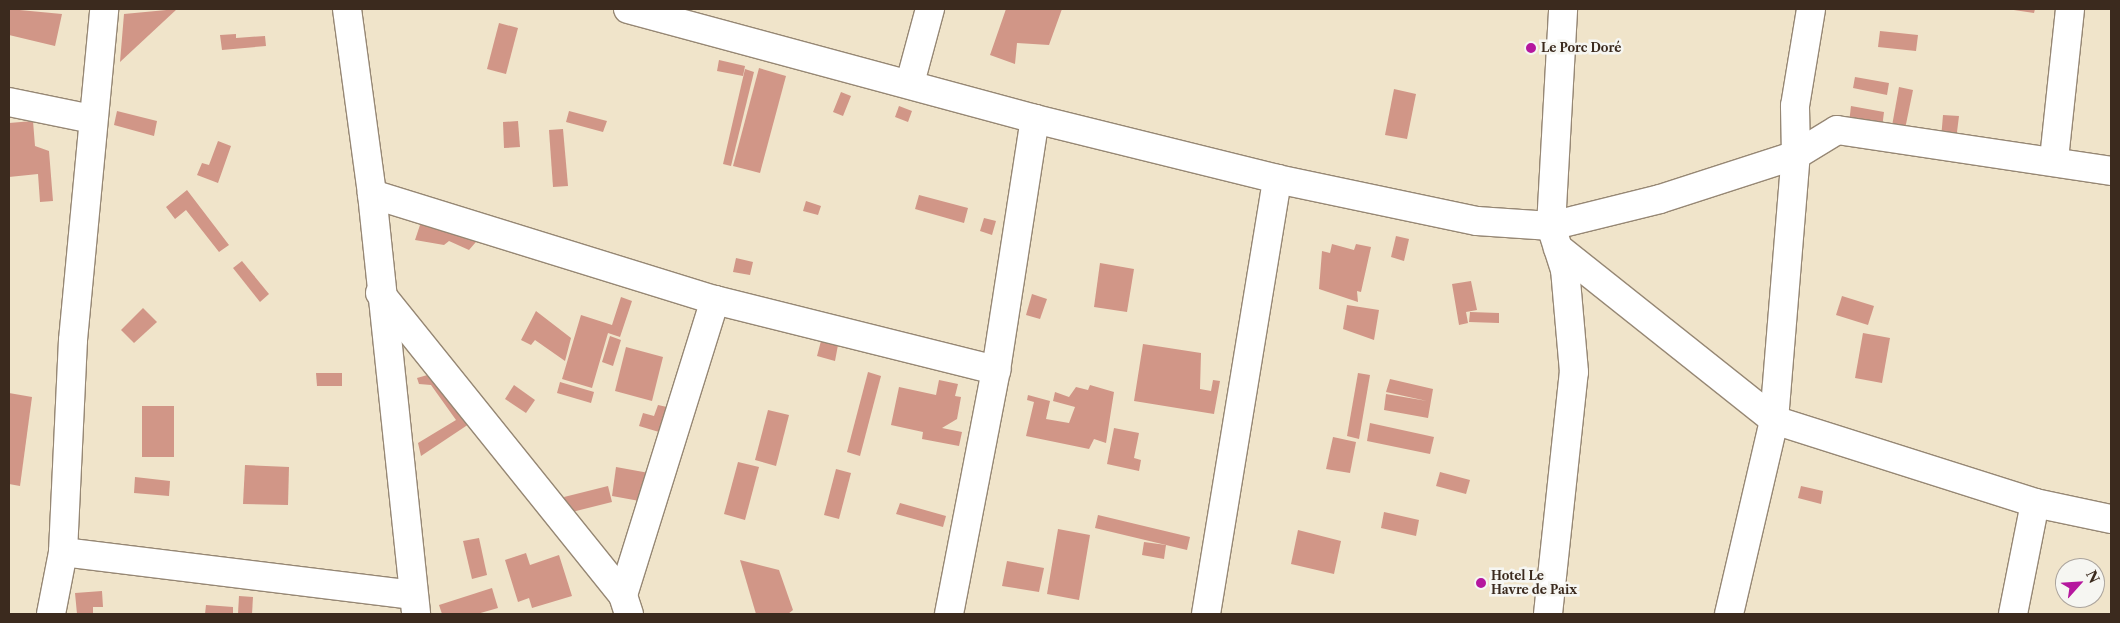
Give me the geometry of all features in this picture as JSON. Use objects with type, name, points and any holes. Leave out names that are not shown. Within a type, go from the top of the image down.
[{"type":"street","points":[[51,614],[63,552],[73,340],[92,119],[104,9]]},
{"type":"street","points":[[63,552],[415,605],[380,294],[372,194],[347,9]]},
{"type":"street","points":[[628,9],[669,14],[1035,119],[1278,179],[1555,237],[1774,420],[2035,503],[2111,519]]},
{"type":"street","points":[[910,82],[930,9]]},
{"type":"street","points":[[1548,614],[1574,372],[1572,316],[1555,237],[1563,9]]},
{"type":"street","points":[[1729,614],[1774,420],[1796,155],[1795,106],[1811,9]]},
{"type":"street","points":[[2054,159],[2070,9]]},
{"type":"street","points":[[9,102],[92,119]]},
{"type":"street","points":[[949,614],[996,370],[1035,119]]},
{"type":"street","points":[[1555,237],[1660,199],[1796,155],[1836,130],[2054,159],[2111,171]]},
{"type":"street","points":[[1206,614],[1278,179]]},
{"type":"street","points":[[372,194],[716,300],[996,370]]},
{"type":"street","points":[[380,294],[626,604]]},
{"type":"street","points":[[626,604],[716,300]]},
{"type":"street","points":[[2013,614],[2035,503]]},
{"type":"building","points":[[9,9],[62,14],[55,46],[9,35]]},
{"type":"building","points":[[177,9],[120,62],[124,14]]},
{"type":"building","points":[[1006,9],[1062,9],[1049,45],[1017,43],[1015,64],[990,55]]},
{"type":"building","points":[[2007,9],[2035,9],[2034,13]]},
{"type":"building","points":[[499,23],[518,28],[506,74],[487,69]]},
{"type":"building","points":[[1880,31],[1918,35],[1916,51],[1878,47]]},
{"type":"building","points":[[236,34],[236,38],[265,36],[266,46],[222,50],[220,35]]},
{"type":"building","points":[[719,60],[745,66],[743,76],[717,71]]},
{"type":"building","points":[[759,68],[786,76],[760,173],[733,166]]},
{"type":"building","points":[[745,69],[754,72],[731,166],[723,164]]},
{"type":"building","points":[[1855,77],[1889,83],[1887,95],[1853,88]]},
{"type":"building","points":[[1899,87],[1913,90],[1905,129],[1892,126]]},
{"type":"building","points":[[1394,89],[1416,94],[1407,139],[1385,135]]},
{"type":"building","points":[[841,92],[851,96],[843,116],[833,112]]},
{"type":"building","points":[[899,106],[912,111],[908,122],[895,117]]},
{"type":"building","points":[[1851,106],[1884,112],[1882,128],[1849,123]]},
{"type":"building","points":[[117,111],[157,121],[154,136],[114,125]]},
{"type":"building","points":[[569,111],[607,121],[603,132],[566,122]]},
{"type":"building","points":[[1943,115],[1959,116],[1956,140],[1941,139]]},
{"type":"building","points":[[33,121],[35,146],[49,151],[53,201],[40,202],[38,174],[9,177],[9,123]]},
{"type":"building","points":[[518,121],[520,147],[504,148],[503,122]]},
{"type":"building","points":[[563,129],[568,186],[553,187],[549,130]]},
{"type":"building","points":[[218,141],[231,146],[218,183],[197,175],[202,163],[209,165]]},
{"type":"building","points":[[187,190],[229,245],[219,252],[186,210],[175,219],[166,207]]},
{"type":"building","points":[[919,195],[968,208],[964,223],[915,209]]},
{"type":"building","points":[[806,201],[821,206],[818,215],[803,211]]},
{"type":"building","points":[[984,218],[996,221],[992,235],[980,231]]},
{"type":"building","points":[[421,222],[482,235],[469,250],[449,241],[444,245],[415,240]]},
{"type":"building","points":[[1396,236],[1409,239],[1404,261],[1391,257]]},
{"type":"building","points":[[1332,244],[1354,250],[1356,244],[1371,247],[1361,292],[1357,291],[1358,302],[1319,289],[1322,251],[1330,253]]},
{"type":"building","points":[[736,258],[753,262],[750,275],[733,272]]},
{"type":"building","points":[[242,261],[269,294],[260,302],[233,268]]},
{"type":"building","points":[[1100,263],[1134,269],[1127,312],[1094,307]]},
{"type":"building","points":[[1471,281],[1477,310],[1466,312],[1468,323],[1459,325],[1452,284]]},
{"type":"building","points":[[1032,294],[1047,299],[1040,319],[1026,315]]},
{"type":"building","points":[[1842,296],[1874,306],[1868,325],[1836,315]]},
{"type":"building","points":[[621,297],[632,301],[620,337],[608,333],[592,388],[562,379],[581,315],[612,325]]},
{"type":"building","points":[[1347,305],[1379,310],[1374,340],[1343,329]]},
{"type":"building","points":[[143,308],[157,322],[134,343],[121,330]]},
{"type":"building","points":[[536,311],[571,338],[565,361],[535,340],[531,345],[521,340]]},
{"type":"building","points":[[1470,312],[1499,313],[1499,323],[1469,322]]},
{"type":"building","points":[[1863,333],[1890,338],[1882,383],[1855,378]]},
{"type":"building","points":[[610,336],[621,340],[613,366],[602,362]]},
{"type":"building","points":[[821,341],[838,345],[835,361],[817,356]]},
{"type":"building","points":[[1143,344],[1201,353],[1200,389],[1211,391],[1213,380],[1220,381],[1214,414],[1134,401]]},
{"type":"building","points":[[626,347],[663,357],[652,401],[615,391]]},
{"type":"building","points":[[868,372],[881,376],[860,456],[847,452]]},
{"type":"building","points":[[316,373],[342,373],[342,386],[317,386]]},
{"type":"building","points":[[1358,373],[1370,375],[1359,439],[1347,436]]},
{"type":"building","points":[[431,374],[475,420],[421,456],[418,443],[456,420],[431,385],[419,384],[417,378]]},
{"type":"building","points":[[1390,379],[1433,389],[1428,418],[1384,410],[1386,394],[1427,401],[1386,392]]},
{"type":"building","points":[[939,380],[958,384],[955,396],[961,397],[957,419],[942,428],[962,432],[959,446],[922,439],[923,432],[891,425],[899,387],[936,395]]},
{"type":"building","points":[[560,382],[594,392],[591,403],[557,393]]},
{"type":"building","points":[[514,385],[535,400],[526,413],[505,399]]},
{"type":"building","points":[[1090,385],[1114,392],[1106,443],[1094,439],[1089,449],[1026,436],[1034,402],[1027,400],[1028,395],[1050,401],[1046,419],[1069,423],[1075,407],[1053,401],[1055,392],[1069,397],[1076,387],[1088,390]]},
{"type":"building","points":[[9,393],[32,397],[20,486],[9,484]]},
{"type":"building","points":[[658,405],[667,407],[659,432],[639,426],[643,413],[654,416]]},
{"type":"building","points":[[142,406],[174,406],[174,457],[142,457]]},
{"type":"building","points":[[768,410],[789,415],[776,466],[755,460]]},
{"type":"building","points":[[1370,423],[1434,437],[1430,454],[1367,441]]},
{"type":"building","points":[[1114,428],[1139,433],[1134,458],[1141,460],[1139,471],[1107,464]]},
{"type":"building","points":[[1333,437],[1356,442],[1350,473],[1326,469]]},
{"type":"building","points":[[738,462],[759,467],[745,520],[724,514]]},
{"type":"building","points":[[245,465],[289,467],[288,505],[243,504]]},
{"type":"building","points":[[616,467],[649,473],[645,502],[612,496]]},
{"type":"building","points":[[836,469],[851,473],[839,519],[824,515]]},
{"type":"building","points":[[1440,472],[1470,480],[1466,494],[1436,486]]},
{"type":"building","points":[[135,477],[170,481],[169,496],[134,493]]},
{"type":"building","points":[[608,486],[612,502],[568,513],[564,497]]},
{"type":"building","points":[[1801,486],[1823,491],[1821,504],[1798,498]]},
{"type":"building","points":[[900,503],[946,516],[943,527],[896,514]]},
{"type":"building","points":[[1384,512],[1419,520],[1416,536],[1381,528]]},
{"type":"building","points":[[1098,515],[1190,537],[1187,550],[1095,528]]},
{"type":"building","points":[[1058,529],[1090,535],[1079,600],[1047,594]]},
{"type":"building","points":[[1298,530],[1341,541],[1334,574],[1291,564]]},
{"type":"building","points":[[479,538],[487,575],[472,579],[463,541]]},
{"type":"building","points":[[1144,542],[1166,545],[1164,559],[1142,555]]},
{"type":"building","points":[[526,553],[530,565],[559,555],[572,596],[532,608],[529,598],[518,602],[505,560]]},
{"type":"building","points":[[740,560],[779,570],[793,610],[788,614],[756,614]]},
{"type":"building","points":[[1007,561],[1044,568],[1039,592],[1002,586]]},
{"type":"building","points":[[492,588],[498,608],[477,614],[442,614],[439,605]]},
{"type":"building","points":[[102,591],[103,607],[93,607],[93,614],[77,614],[75,593]]},
{"type":"building","points":[[239,596],[253,597],[252,614],[238,614]]},
{"type":"building","points":[[206,605],[233,607],[233,614],[205,614]]},
{"type":"place","name":"Le Porc Doré","points":[[1531,48]]},
{"type":"place","name":"Hotel Le Havre de Paix","points":[[1481,583]]}]
